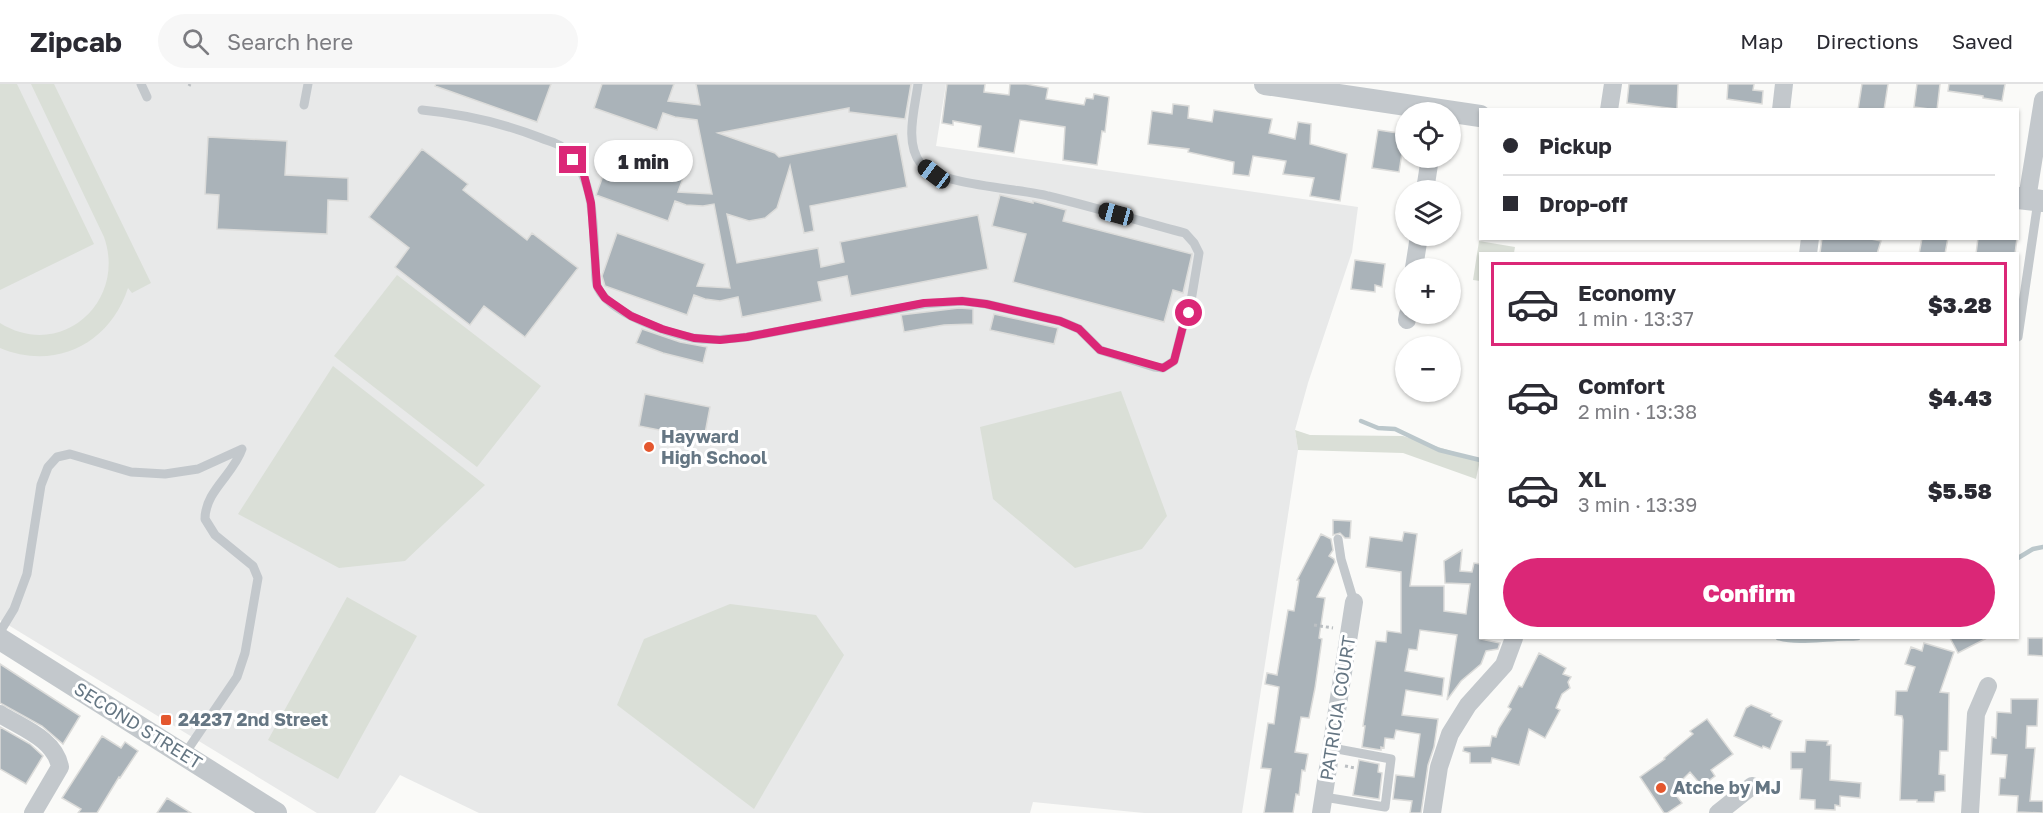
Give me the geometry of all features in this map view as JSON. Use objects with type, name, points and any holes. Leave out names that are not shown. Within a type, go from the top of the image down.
[{"type":"street","points":[[1265,84],[1395,104]]},
{"type":"street","points":[[1610,108],[1613,84]]},
{"type":"street","points":[[1781,108],[1784,84]]},
{"type":"street","points":[[2031,200],[2043,100]]},
{"type":"street","points":[[1461,114],[1479,116]]},
{"type":"street","name":"PATRICIA COURT","points":[[1323,805],[1354,602]]},
{"type":"street","name":"SECOND STREET","points":[[0,639],[276,813]]},
{"type":"street","points":[[1432,813],[1439,766],[1450,734],[1468,705],[1504,665],[1514,639]]},
{"type":"street","points":[[1970,813],[1976,714],[1988,686]]},
{"type":"street","points":[[0,714],[49,744],[58,755],[60,767],[33,813]]},
{"type":"street","points":[[1718,813],[1752,786]]},
{"type":"lane","points":[[141,84],[147,97]]},
{"type":"lane","points":[[304,105],[308,84]]},
{"type":"lane","points":[[422,110],[459,114],[516,128],[561,146],[584,175],[591,203],[597,286],[605,298],[631,316],[662,329],[694,338],[720,340],[924,303],[962,301],[986,304],[1060,321],[1079,329],[1100,350],[1154,367],[1163,368],[1174,361],[1191,302],[1199,253],[1185,233],[1047,195],[954,180],[934,174],[921,164],[914,150],[912,133],[918,84]]},
{"type":"lane","points":[[2019,326],[2031,200]]},
{"type":"lane","points":[[0,632],[14,609],[24,584],[43,476],[48,466],[57,457],[70,454],[131,472],[165,474],[198,469],[242,449],[238,461],[209,500],[205,519],[214,535],[248,560],[257,573],[245,653],[237,677],[184,755]]},
{"type":"lane","points":[[1338,539],[1341,559],[1354,602]]},
{"type":"lane","points":[[1323,805],[1385,807],[1391,759],[1332,748]]},
{"type":"path","points":[[1314,625],[1338,629]]},
{"type":"path","points":[[1342,765],[1355,768]]},
{"type":"shaded area","name":"Hayward High School","points":[[0,84],[946,84],[936,146],[1358,207],[1352,252],[1308,383],[1295,430],[1298,450],[1242,813],[1144,813],[1033,802],[1030,813],[479,813],[400,775],[375,813],[317,813],[0,620]]},
{"type":"shaded area","points":[[0,84],[17,84],[94,244],[0,290]]},
{"type":"shaded area","points":[[31,84],[54,84],[151,283],[132,293],[128,288],[120,308],[94,338],[78,348],[60,354],[41,356],[21,354],[0,348],[0,323],[23,333],[45,335],[66,330],[84,319],[97,303],[106,283],[109,261],[104,237]]},
{"type":"shaded area","points":[[1479,241],[1515,247],[1514,252],[1479,252],[1479,281],[1473,280]]},
{"type":"shaded area","points":[[397,275],[541,386],[477,467],[334,356]]},
{"type":"shaded area","points":[[333,366],[485,485],[405,561],[339,568],[238,514]]},
{"type":"shaded area","points":[[1121,391],[1167,516],[1142,549],[1075,568],[993,499],[980,427]]},
{"type":"shaded area","points":[[1295,430],[1310,435],[1403,436],[1479,460],[1479,465],[1476,479],[1403,453],[1298,450]]},
{"type":"shaded area","points":[[347,597],[417,636],[338,779],[268,740]]},
{"type":"shaded area","points":[[730,604],[816,615],[844,655],[754,809],[617,705],[644,639]]},
{"type":"building","points":[[436,84],[551,84],[537,122],[435,86]]},
{"type":"building","points":[[602,84],[674,84],[668,101],[700,105],[696,84],[911,84],[905,119],[849,112],[849,108],[718,133],[775,153],[779,157],[897,134],[907,187],[810,206],[814,231],[804,233],[790,166],[777,208],[765,218],[749,221],[727,214],[737,263],[818,248],[821,267],[844,262],[840,242],[978,215],[988,269],[851,296],[847,276],[818,282],[822,301],[742,317],[738,297],[720,301],[694,295],[687,315],[605,286],[602,276],[617,233],[705,264],[697,286],[730,288],[714,204],[686,205],[675,201],[668,221],[596,195],[614,145],[686,170],[678,192],[712,194],[697,120],[663,113],[657,130],[594,108]]},
{"type":"building","points":[[947,84],[985,84],[984,92],[1009,95],[1010,84],[1026,84],[1048,88],[1046,99],[1084,105],[1086,98],[1093,99],[1094,94],[1109,97],[1105,132],[1102,131],[1097,165],[1063,160],[1065,127],[1020,120],[1014,153],[978,147],[981,126],[953,121],[953,125],[942,123]]},
{"type":"building","points":[[1629,84],[1678,84],[1677,108],[1627,103]]},
{"type":"building","points":[[1728,84],[1754,84],[1753,90],[1763,91],[1762,104],[1727,99]]},
{"type":"building","points":[[1862,84],[1888,84],[1884,108],[1858,108]]},
{"type":"building","points":[[1917,84],[1940,84],[1937,108],[1914,107]]},
{"type":"building","points":[[1949,84],[2005,84],[2002,101],[1948,91]]},
{"type":"building","points":[[1173,104],[1189,106],[1188,118],[1212,122],[1214,110],[1272,119],[1269,133],[1295,139],[1298,122],[1311,124],[1310,144],[1347,154],[1340,201],[1310,196],[1314,178],[1283,174],[1286,161],[1253,156],[1249,176],[1233,174],[1234,162],[1188,152],[1189,149],[1148,144],[1152,111],[1172,114]]},
{"type":"building","points":[[1378,130],[1395,133],[1395,168],[1400,168],[1399,172],[1372,168]]},
{"type":"building","points":[[208,137],[287,141],[285,175],[348,178],[348,201],[328,200],[327,234],[217,229],[219,195],[205,194]]},
{"type":"building","points":[[422,149],[468,184],[463,190],[527,240],[532,233],[578,268],[525,337],[484,306],[470,325],[395,267],[409,248],[369,217]]},
{"type":"building","points":[[1000,195],[1066,210],[1063,221],[1192,254],[1183,293],[1173,290],[1164,322],[1013,282],[1026,234],[992,226]]},
{"type":"building","points":[[1822,240],[1881,241],[1878,252],[1820,252]]},
{"type":"building","points":[[1922,240],[1948,240],[1945,252],[1919,252]]},
{"type":"building","points":[[1978,240],[2017,240],[2015,252],[1976,252]]},
{"type":"building","points":[[1355,260],[1385,264],[1382,287],[1375,285],[1375,292],[1351,289]]},
{"type":"building","points":[[959,308],[973,309],[973,324],[944,325],[904,332],[901,315]]},
{"type":"building","points":[[994,314],[1058,328],[1054,344],[990,330]]},
{"type":"building","points":[[642,329],[680,342],[707,347],[703,363],[663,353],[636,343]]},
{"type":"building","points":[[645,394],[710,407],[704,439],[639,426]]},
{"type":"building","points":[[1333,520],[1351,521],[1350,538],[1345,538],[1340,533],[1333,535]]},
{"type":"building","points":[[1404,532],[1417,534],[1410,586],[1444,586],[1444,611],[1466,614],[1470,584],[1445,583],[1444,561],[1462,550],[1460,571],[1472,572],[1474,563],[1479,564],[1479,639],[1500,643],[1498,649],[1486,651],[1481,664],[1461,681],[1447,700],[1457,635],[1420,630],[1417,650],[1409,649],[1405,671],[1444,678],[1442,696],[1406,690],[1402,715],[1438,719],[1421,813],[1410,813],[1412,801],[1393,799],[1396,775],[1414,777],[1420,734],[1396,730],[1394,739],[1385,738],[1384,748],[1381,747],[1381,750],[1362,747],[1376,641],[1386,642],[1387,631],[1401,633],[1401,572],[1366,567],[1370,537],[1402,541]]},
{"type":"building","points":[[1321,534],[1331,539],[1333,550],[1329,556],[1335,562],[1317,597],[1325,598],[1319,638],[1322,639],[1309,718],[1301,717],[1295,752],[1308,754],[1305,771],[1302,770],[1299,795],[1296,794],[1293,813],[1264,813],[1271,769],[1261,768],[1268,723],[1274,724],[1279,687],[1265,684],[1267,673],[1277,675],[1288,610],[1294,611],[1299,580],[1297,580]]},
{"type":"building","points":[[2028,638],[2043,638],[2043,656],[2028,655]]},
{"type":"building","points":[[1951,639],[1985,639],[1958,653]]},
{"type":"building","points":[[1924,643],[1954,652],[1940,692],[1949,693],[1948,751],[1940,751],[1939,774],[1945,775],[1945,791],[1935,792],[1934,802],[1900,800],[1903,720],[1902,716],[1895,715],[1896,691],[1907,691],[1915,667],[1905,664],[1911,647],[1922,651]]},
{"type":"building","points":[[1539,653],[1566,668],[1563,674],[1571,677],[1568,682],[1570,688],[1562,694],[1556,708],[1560,710],[1545,738],[1529,729],[1519,765],[1492,758],[1491,763],[1470,763],[1470,753],[1463,751],[1464,747],[1490,746],[1492,736],[1496,737],[1511,709],[1508,707],[1519,686],[1522,687]]},
{"type":"building","points":[[0,664],[80,716],[63,744],[42,726],[0,703]]},
{"type":"building","points":[[2011,699],[2038,699],[2037,726],[2027,726],[2026,748],[2035,748],[2030,801],[2043,801],[2043,813],[2017,812],[2018,796],[1999,795],[2000,778],[2005,778],[2007,755],[1991,754],[1992,737],[1996,738],[1997,712],[2011,713]]},
{"type":"building","points":[[1751,705],[1782,721],[1770,749],[1734,736],[1746,708]]},
{"type":"building","points":[[1707,719],[1733,754],[1711,770],[1715,776],[1702,786],[1690,772],[1672,790],[1682,803],[1664,813],[1640,777],[1665,759],[1693,734],[1690,731]]},
{"type":"building","points":[[0,727],[30,744],[43,756],[26,784],[0,769]]},
{"type":"building","points":[[102,736],[121,748],[125,742],[138,751],[97,813],[78,813],[81,809],[62,798]]},
{"type":"building","points":[[1806,740],[1828,741],[1827,745],[1831,745],[1830,780],[1861,783],[1860,798],[1840,796],[1840,806],[1835,805],[1835,810],[1815,809],[1815,800],[1800,799],[1802,769],[1791,769],[1791,752],[1805,752]]},
{"type":"building","points":[[1359,760],[1379,764],[1378,772],[1382,773],[1379,799],[1353,795]]},
{"type":"building","points":[[167,798],[191,813],[157,813]]},
{"type":"waterway","points":[[1361,421],[1378,428],[1395,429],[1439,450],[1479,460]]},
{"type":"waterway","points":[[2019,557],[2033,549],[2043,547]]},
{"type":"waterway","points":[[1782,639],[1799,641],[1838,639]]},
{"type":"place","name":"Hayward High School","points":[[649,447]]},
{"type":"place","name":"24237 2nd Street","points":[[166,720]]},
{"type":"place","name":"Atche by MJ","points":[[1661,788]]},
{"type":"route","points":[[573,160],[584,175],[591,203],[597,286],[605,298],[631,316],[662,329],[694,338],[720,340],[747,337],[924,303],[962,301],[986,304],[1060,321],[1079,329],[1100,350],[1163,368],[1174,361],[1183,326],[1189,313]]}]
